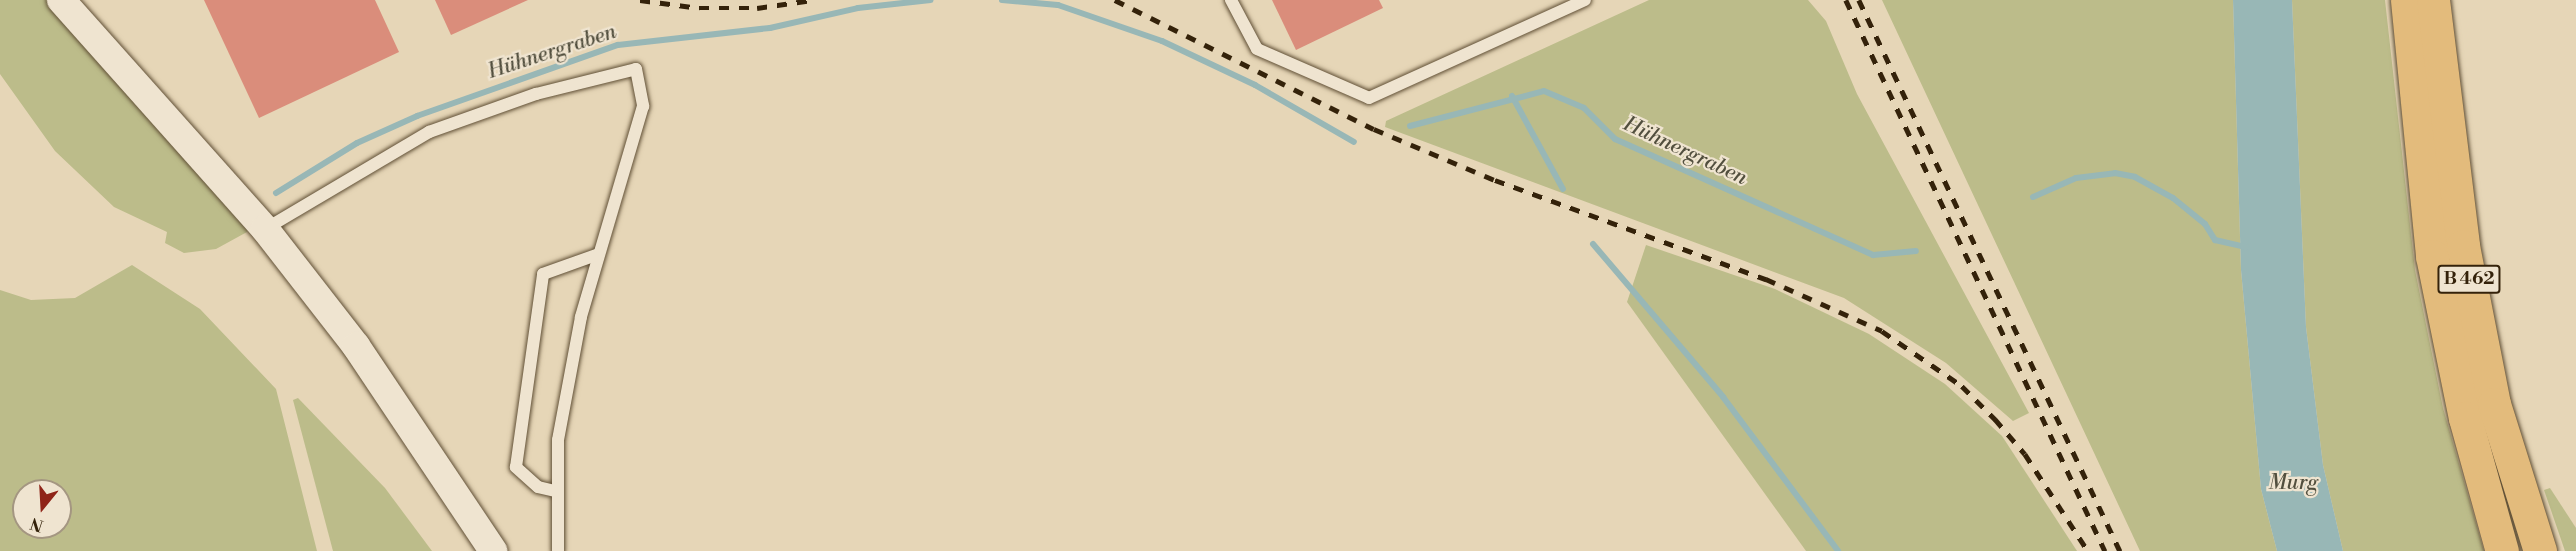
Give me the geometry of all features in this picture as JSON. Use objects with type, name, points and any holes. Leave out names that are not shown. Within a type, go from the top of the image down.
[{"type":"highway","name":"B 462","points":[[2407,0],[2432,256],[2465,418],[2502,551]]},
{"type":"highway","name":"B 462","points":[[2433,0],[2463,246],[2494,404],[2540,551]]},
{"type":"street","points":[[62,0],[265,230],[356,346],[493,551]]},
{"type":"lane","points":[[1231,0],[1257,49],[1369,98],[1585,0]]},
{"type":"lane","points":[[265,230],[429,132],[536,94],[636,69],[643,106],[599,254],[558,440],[555,491],[558,551]]},
{"type":"lane","points":[[555,491],[538,487],[516,467],[543,274],[599,254]]},
{"type":"green space","points":[[0,0],[56,0],[250,223],[247,232],[216,249],[184,253],[165,243],[167,232],[114,207],[55,151],[0,74]]},
{"type":"green space","points":[[1649,0],[1808,0],[1826,21],[1857,94],[2029,413],[2013,421],[1946,363],[1844,298],[1385,127],[1386,121]]},
{"type":"green space","points":[[1882,0],[2233,0],[2241,270],[2261,489],[2277,551],[2140,551]]},
{"type":"green space","points":[[2292,0],[2385,0],[2415,270],[2443,408],[2484,551],[2343,551],[2323,465],[2306,327]]},
{"type":"green space","points":[[1646,245],[1775,289],[1869,334],[1945,384],[2002,436],[2077,551],[1806,551],[1627,302]]},
{"type":"green space","points":[[132,265],[200,309],[276,389],[317,551],[0,551],[0,290],[31,300],[75,298]]},
{"type":"green space","points":[[298,398],[385,488],[432,551],[333,551],[293,400]]},
{"type":"green space","points":[[2550,488],[2576,528],[2576,551],[2565,551],[2544,490]]},
{"type":"water","name":"Murg","points":[[2233,0],[2292,0],[2306,327],[2323,465],[2343,551],[2277,551],[2261,489],[2241,270]]},
{"type":"building","points":[[204,0],[375,0],[399,52],[259,118]]},
{"type":"building","points":[[435,0],[528,0],[451,35]]},
{"type":"building","points":[[1272,0],[1379,0],[1383,8],[1296,50]]},
{"type":"waterway","name":"Hühnergraben","points":[[276,193],[357,143],[417,116],[618,45],[770,28],[858,8],[931,0]]},
{"type":"waterway","name":"Hühnergraben","points":[[1002,0],[1058,5],[1162,41],[1255,85],[1354,142]]},
{"type":"waterway","name":"Hühnergraben","points":[[1410,126],[1544,91],[1584,108],[1615,139],[1873,255],[1916,251]]},
{"type":"waterway","points":[[1512,96],[1563,189]]},
{"type":"waterway","name":"Hühnergraben","points":[[2033,197],[2076,178],[2115,173],[2135,177],[2173,198],[2205,224],[2215,240],[2246,247]]},
{"type":"waterway","points":[[1593,244],[1723,397],[1838,551]]},
{"type":"railway","points":[[640,0],[699,8],[757,8],[812,0]]},
{"type":"railway","points":[[1115,0],[1374,129],[1495,180],[1766,279],[1882,331],[1962,386],[1995,419],[2025,454],[2088,551]]},
{"type":"railway","points":[[1846,0],[2105,551]]},
{"type":"railway","points":[[1859,0],[2120,551]]}]
